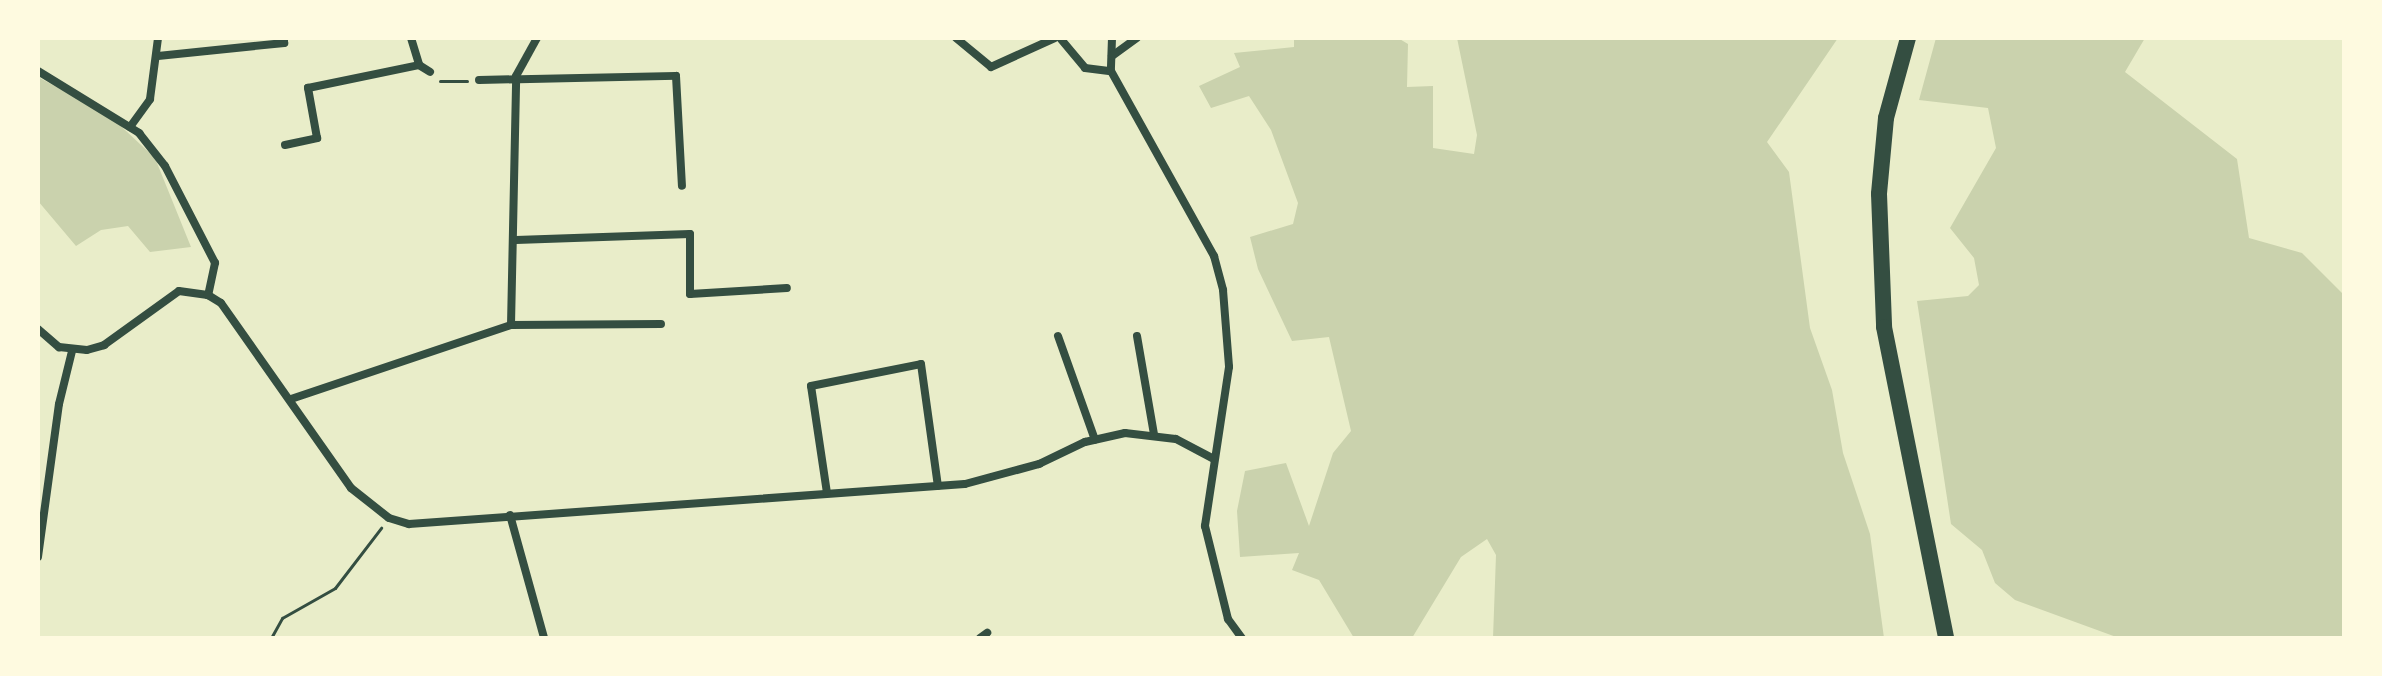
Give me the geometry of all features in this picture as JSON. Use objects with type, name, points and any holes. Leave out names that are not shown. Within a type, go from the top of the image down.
[{"type":"main road","points":[[1908,38],[1886,118],[1879,194],[1884,327],[1946,638]]},
{"type":"street","points":[[130,127],[150,99],[158,38]]},
{"type":"street","points":[[158,56],[284,43],[284,38]]},
{"type":"street","points":[[411,38],[419,65],[430,72]]},
{"type":"street","points":[[511,325],[516,240],[516,76],[537,38]]},
{"type":"street","points":[[956,38],[991,67],[1058,38],[1085,68],[1111,71]]},
{"type":"street","points":[[1112,38],[1111,71],[1214,256],[1227,316],[1229,367],[1212,458],[1205,526],[1228,619],[1242,638]]},
{"type":"street","points":[[1112,56],[1137,38]]},
{"type":"street","points":[[285,145],[317,138],[308,88],[419,65]]},
{"type":"street","points":[[38,71],[130,127],[165,166],[215,263],[208,295]]},
{"type":"street","points":[[479,80],[516,76],[676,76],[682,186]]},
{"type":"street","points":[[516,240],[690,234],[690,294],[787,288]]},
{"type":"street","points":[[38,329],[72,351],[104,345],[179,291],[208,295],[221,303],[351,488],[389,518],[409,524],[965,484],[1039,464],[1095,440],[1154,434],[1176,439],[1212,458]]},
{"type":"street","points":[[291,399],[511,325],[661,324]]},
{"type":"street","points":[[1058,336],[1095,440]]},
{"type":"street","points":[[1137,336],[1154,434]]},
{"type":"street","points":[[38,557],[59,404],[72,351]]},
{"type":"street","points":[[827,493],[811,386],[921,364],[938,486]]},
{"type":"street","points":[[510,515],[544,638]]},
{"type":"path","points":[[430,72],[446,85],[479,80]]},
{"type":"path","points":[[271,638],[282,618],[335,588],[389,518]]},
{"type":"green space","points":[[1294,38],[1398,38],[1408,44],[1407,87],[1433,86],[1433,148],[1474,154],[1477,135],[1457,38],[1838,38],[1767,142],[1789,172],[1810,328],[1832,390],[1843,453],[1870,534],[1884,638],[1493,638],[1496,555],[1487,539],[1461,557],[1412,638],[1354,638],[1319,580],[1292,570],[1299,553],[1240,557],[1237,511],[1245,471],[1286,463],[1309,526],[1333,453],[1351,431],[1329,337],[1292,341],[1258,269],[1250,237],[1293,224],[1298,203],[1271,130],[1249,96],[1211,108],[1199,86],[1240,67],[1234,53],[1294,47]]},
{"type":"green space","points":[[1936,38],[2145,38],[2125,72],[2237,159],[2249,238],[2302,253],[2344,295],[2344,638],[2119,638],[2015,600],[1995,583],[1982,550],[1951,524],[1917,301],[1968,296],[1979,285],[1974,258],[1950,228],[1996,148],[1988,108],[1919,100]]},
{"type":"green space","points":[[38,77],[110,116],[155,158],[191,247],[150,252],[128,226],[101,230],[76,246],[38,201]]}]
